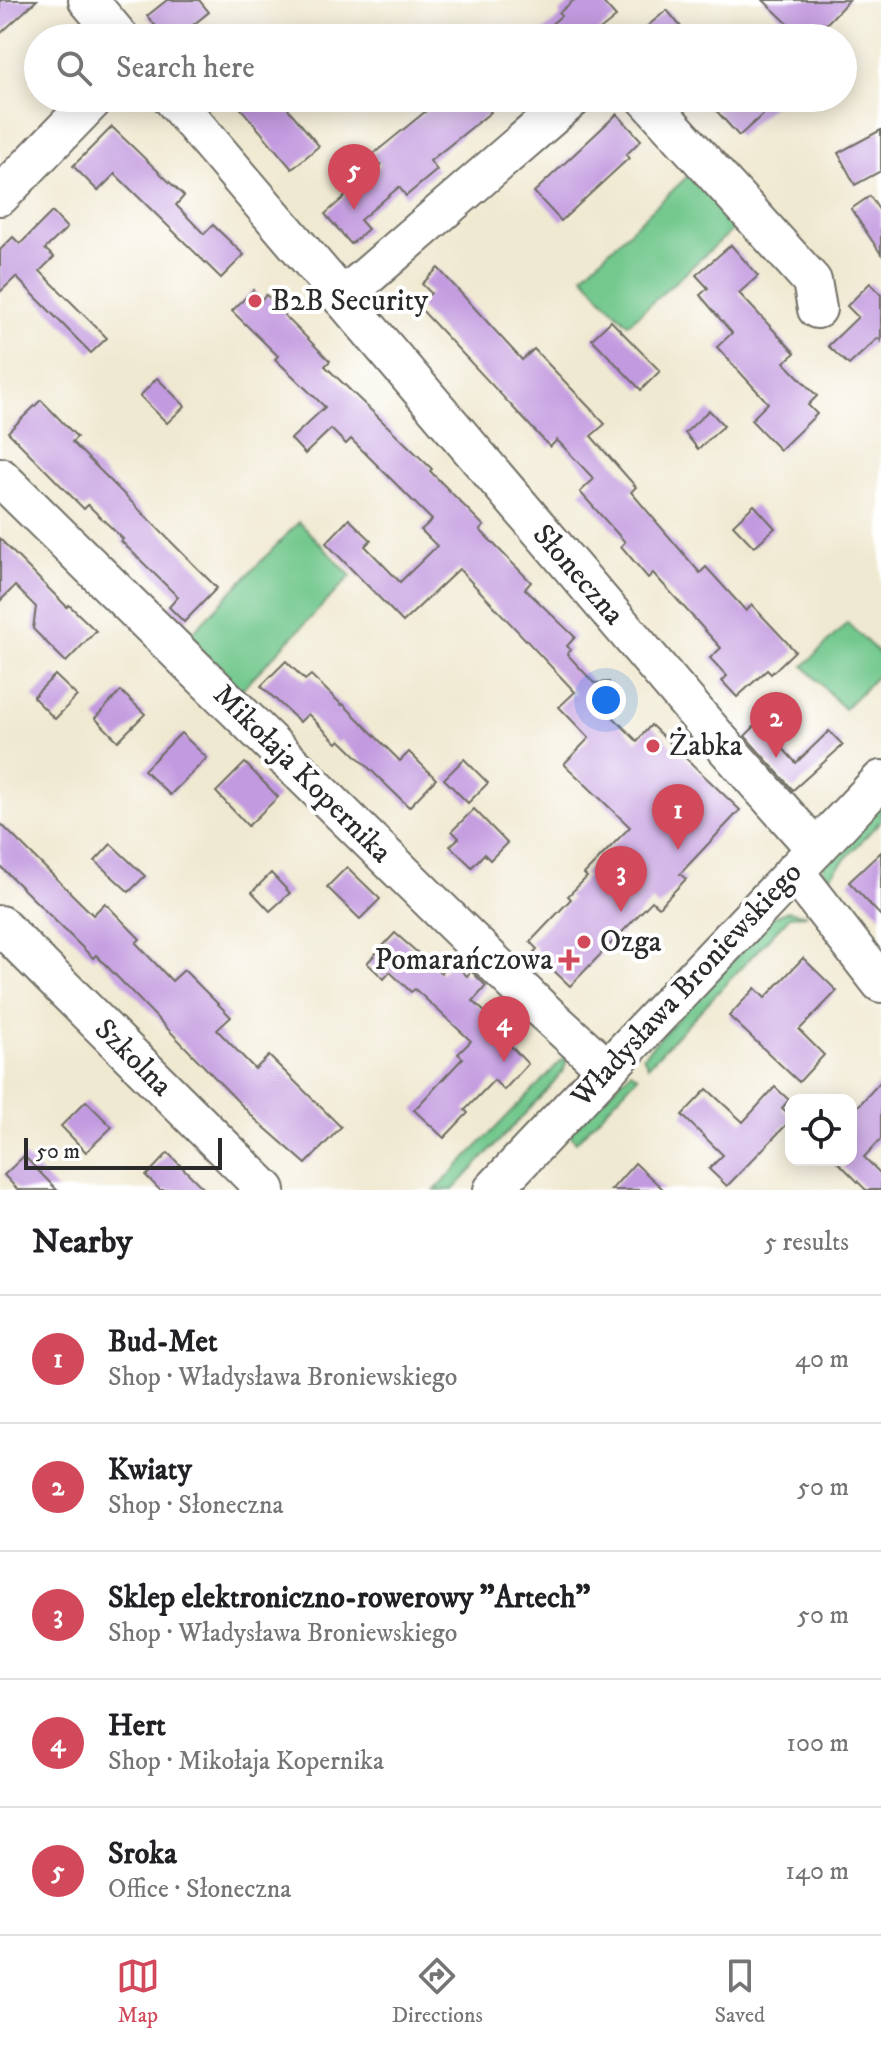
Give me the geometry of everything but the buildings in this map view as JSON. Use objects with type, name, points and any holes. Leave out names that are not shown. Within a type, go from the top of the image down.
[{"type":"street","points":[[88,0],[108,24]]},
{"type":"street","points":[[0,196],[81,112]]},
{"type":"street","name":"Słoneczna","points":[[184,112],[720,741],[805,860],[881,983]]},
{"type":"street","points":[[342,298],[557,112]]},
{"type":"street","points":[[659,112],[812,281],[817,309]]},
{"type":"street","name":"Mikołaja Kopernika","points":[[0,477],[539,1007],[607,1069]]},
{"type":"street","name":"Władysława Broniewskiego","points":[[493,1190],[881,780]]},
{"type":"street","name":"Szkolna","points":[[0,925],[266,1190]]},
{"type":"green space","points":[[690,174],[736,227],[628,324],[583,275]]},
{"type":"green space","points":[[299,522],[351,576],[238,693],[184,641]]},
{"type":"green space","points":[[847,623],[881,655],[881,672],[844,709],[804,666]]},
{"type":"green space","points":[[881,801],[881,820],[827,879],[824,862]]},
{"type":"green space","points":[[788,911],[807,915],[790,916],[648,1066],[643,1056],[772,917]]},
{"type":"green space","points":[[568,1054],[564,1070],[549,1088],[453,1190],[435,1190]]},
{"type":"green space","points":[[631,1071],[638,1076],[576,1142],[568,1133]]},
{"type":"place","name":"Sroka","points":[[354,210]]},
{"type":"place","name":"B2B Security","points":[[255,301]]},
{"type":"place","name":"Żabka","points":[[653,746]]},
{"type":"place","name":"Kwiaty","points":[[776,758]]},
{"type":"place","name":"Bud-Met","points":[[678,850]]},
{"type":"place","name":"Sklep elektroniczno-rowerowy \"Artech\"","points":[[621,912]]},
{"type":"place","name":"Ozga","points":[[584,942]]},
{"type":"place","name":"Pomarańczowa","points":[[569,960]]},
{"type":"place","name":"Hert","points":[[504,1062]]}]
